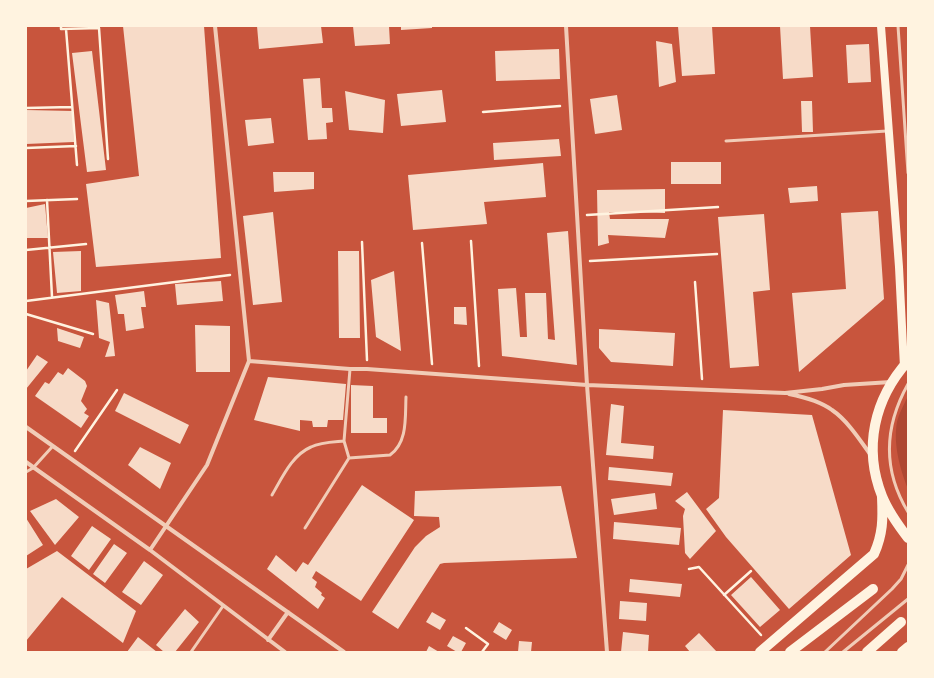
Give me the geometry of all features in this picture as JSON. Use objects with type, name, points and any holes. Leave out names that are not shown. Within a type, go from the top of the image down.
[{"type":"main road","points":[[882,26],[906,364],[892,382],[878,410],[874,430],[872,456],[875,475],[882,497],[896,522],[908,538]]},
{"type":"main road","points":[[760,652],[874,554],[880,540],[883,521],[882,497]]},
{"type":"main road","points":[[790,652],[873,589]]},
{"type":"main road","points":[[867,652],[901,622]]},
{"type":"main road","points":[[902,652],[908,647]]},
{"type":"street","points":[[150,550],[207,465],[250,361],[215,26]]},
{"type":"street","points":[[566,26],[587,385],[607,652]]},
{"type":"street","points":[[250,361],[587,385],[785,393],[802,396],[833,410],[855,432],[872,456]]},
{"type":"street","points":[[785,393],[844,385],[892,382]]},
{"type":"street","points":[[26,427],[344,652]]},
{"type":"street","points":[[26,462],[150,550],[285,652]]},
{"type":"street","points":[[268,640],[288,612]]},
{"type":"lane","points":[[898,26],[908,173]]},
{"type":"lane","points":[[726,141],[889,131]]},
{"type":"lane","points":[[305,528],[349,458],[344,441],[350,369]]},
{"type":"lane","points":[[908,384],[900,398],[892,425],[889,450],[891,471],[895,488],[908,512]]},
{"type":"lane","points":[[349,458],[390,455],[395,451],[404,434],[406,397]]},
{"type":"lane","points":[[272,495],[300,454],[311,447],[344,441]]},
{"type":"lane","points":[[26,472],[33,468],[52,446]]},
{"type":"lane","points":[[825,652],[892,589],[901,579],[908,565]]},
{"type":"lane","points":[[843,652],[908,599]]},
{"type":"lane","points":[[191,652],[224,606]]},
{"type":"path","points":[[61,26],[61,29],[99,28],[108,159]]},
{"type":"path","points":[[66,29],[77,165]]},
{"type":"path","points":[[483,112],[571,105]]},
{"type":"path","points":[[26,108],[72,108]]},
{"type":"path","points":[[26,148],[76,146]]},
{"type":"path","points":[[26,200],[76,199]]},
{"type":"path","points":[[47,200],[52,298]]},
{"type":"path","points":[[577,215],[718,207]]},
{"type":"path","points":[[471,241],[480,377]]},
{"type":"path","points":[[362,242],[367,369]]},
{"type":"path","points":[[422,243],[433,374]]},
{"type":"path","points":[[26,250],[86,244]]},
{"type":"path","points":[[580,262],[717,254]]},
{"type":"path","points":[[26,301],[240,274]]},
{"type":"path","points":[[695,282],[703,389]]},
{"type":"path","points":[[26,314],[93,334]]},
{"type":"path","points":[[70,458],[117,390]]},
{"type":"path","points":[[689,569],[699,567],[770,643]]},
{"type":"path","points":[[724,595],[751,571]]},
{"type":"path","points":[[466,628],[488,644],[482,652]]},
{"type":"shaded area","points":[[908,396],[908,489],[900,465],[896,430],[900,412]]},
{"type":"building","points":[[123,26],[204,26],[221,258],[96,267],[86,184],[139,176]]},
{"type":"building","points":[[257,26],[321,26],[323,43],[259,49]]},
{"type":"building","points":[[353,26],[389,26],[390,44],[355,46]]},
{"type":"building","points":[[401,26],[432,26],[432,28],[401,30]]},
{"type":"building","points":[[678,26],[712,26],[715,74],[682,76]]},
{"type":"building","points":[[780,26],[810,26],[813,77],[783,79]]},
{"type":"building","points":[[656,41],[672,44],[676,82],[659,87]]},
{"type":"building","points":[[869,44],[871,82],[848,83],[846,45]]},
{"type":"building","points":[[559,49],[560,79],[496,81],[495,51]]},
{"type":"building","points":[[92,51],[106,170],[87,172],[72,53]]},
{"type":"building","points":[[320,78],[322,108],[332,108],[333,122],[326,123],[327,139],[308,140],[303,79]]},
{"type":"building","points":[[442,90],[446,122],[401,126],[397,94]]},
{"type":"building","points":[[345,91],[385,100],[383,133],[349,130]]},
{"type":"building","points":[[617,95],[622,130],[595,134],[590,99]]},
{"type":"building","points":[[801,101],[812,101],[813,132],[802,132]]},
{"type":"building","points":[[26,110],[73,111],[74,142],[26,144]]},
{"type":"building","points":[[271,118],[274,143],[248,146],[245,120]]},
{"type":"building","points":[[559,139],[561,156],[494,160],[493,143]]},
{"type":"building","points":[[671,162],[721,162],[721,184],[671,184]]},
{"type":"building","points":[[543,163],[546,197],[484,202],[487,224],[413,230],[408,175]]},
{"type":"building","points":[[273,172],[314,172],[314,189],[274,192]]},
{"type":"building","points":[[817,186],[818,201],[790,203],[788,188]]},
{"type":"building","points":[[665,189],[665,213],[609,212],[610,219],[669,219],[665,238],[608,235],[609,243],[598,246],[597,190]]},
{"type":"building","points":[[45,204],[48,238],[26,238],[26,208]]},
{"type":"building","points":[[878,211],[884,299],[799,372],[792,293],[846,289],[841,213]]},
{"type":"building","points":[[273,212],[282,302],[253,305],[243,216]]},
{"type":"building","points":[[764,214],[770,290],[753,292],[759,366],[730,368],[718,217]]},
{"type":"building","points":[[568,231],[577,365],[502,356],[498,289],[516,288],[520,337],[527,337],[525,293],[546,293],[548,339],[555,340],[547,233]]},
{"type":"building","points":[[81,251],[81,291],[57,293],[53,252]]},
{"type":"building","points":[[338,251],[359,251],[360,338],[339,338]]},
{"type":"building","points":[[394,271],[401,351],[376,337],[371,280]]},
{"type":"building","points":[[221,281],[223,301],[177,305],[175,284]]},
{"type":"building","points":[[144,291],[146,307],[141,307],[144,328],[126,331],[124,314],[118,314],[115,295]]},
{"type":"building","points":[[96,300],[109,303],[115,356],[105,357],[110,342],[99,338]]},
{"type":"building","points":[[454,307],[466,307],[467,325],[454,324]]},
{"type":"building","points":[[195,325],[230,326],[230,372],[196,372]]},
{"type":"building","points":[[57,328],[84,337],[80,348],[58,341]]},
{"type":"building","points":[[599,329],[675,333],[673,366],[611,362],[599,348]]},
{"type":"building","points":[[37,355],[48,362],[26,389],[26,371]]},
{"type":"building","points":[[68,368],[85,381],[87,386],[81,401],[87,409],[84,413],[89,416],[81,428],[35,396],[45,382],[49,384],[58,372],[63,375]]},
{"type":"building","points":[[268,377],[346,384],[343,420],[328,420],[327,427],[313,427],[312,421],[300,420],[300,431],[254,420]]},
{"type":"building","points":[[351,385],[373,386],[373,418],[387,418],[387,433],[351,433]]},
{"type":"building","points":[[124,393],[189,425],[180,444],[115,411]]},
{"type":"building","points":[[611,404],[624,406],[621,443],[654,446],[653,459],[606,455]]},
{"type":"building","points":[[723,410],[812,415],[851,555],[789,609],[726,537],[706,509],[719,498]]},
{"type":"building","points":[[140,447],[171,463],[160,489],[128,465]]},
{"type":"building","points":[[609,467],[673,473],[671,486],[608,480]]},
{"type":"building","points":[[362,485],[414,520],[361,601],[316,571],[312,578],[317,582],[315,587],[325,598],[318,609],[267,569],[276,555],[296,572],[303,562],[308,565]]},
{"type":"building","points":[[561,486],[577,558],[440,564],[398,629],[372,612],[415,547],[426,536],[440,527],[439,517],[414,516],[415,491]]},
{"type":"building","points":[[687,492],[716,531],[690,559],[685,553],[683,516],[685,509],[675,501]]},
{"type":"building","points":[[655,493],[657,509],[614,515],[611,499]]},
{"type":"building","points":[[56,499],[79,517],[55,545],[30,511]]},
{"type":"building","points":[[26,518],[43,545],[26,556]]},
{"type":"building","points":[[614,522],[681,528],[679,545],[613,539]]},
{"type":"building","points":[[92,526],[111,539],[89,570],[71,556]]},
{"type":"building","points":[[114,544],[127,553],[105,583],[93,574]]},
{"type":"building","points":[[57,551],[136,611],[123,643],[62,597],[26,641],[26,569]]},
{"type":"building","points":[[144,561],[163,575],[141,605],[122,592]]},
{"type":"building","points":[[751,577],[780,610],[760,627],[731,595]]},
{"type":"building","points":[[630,579],[682,584],[680,597],[629,592]]},
{"type":"building","points":[[620,601],[647,603],[646,621],[619,619]]},
{"type":"building","points":[[185,609],[199,622],[175,652],[164,652],[156,645]]},
{"type":"building","points":[[432,612],[446,620],[440,630],[426,622]]},
{"type":"building","points":[[499,622],[512,630],[506,640],[493,632]]},
{"type":"building","points":[[623,632],[649,635],[648,652],[621,652]]},
{"type":"building","points":[[699,633],[717,652],[690,652],[685,646]]},
{"type":"building","points":[[453,636],[466,643],[461,652],[457,652],[447,646]]},
{"type":"building","points":[[138,637],[157,652],[127,652]]},
{"type":"building","points":[[519,641],[532,642],[531,652],[518,652]]},
{"type":"building","points":[[429,646],[439,652],[426,652]]}]
